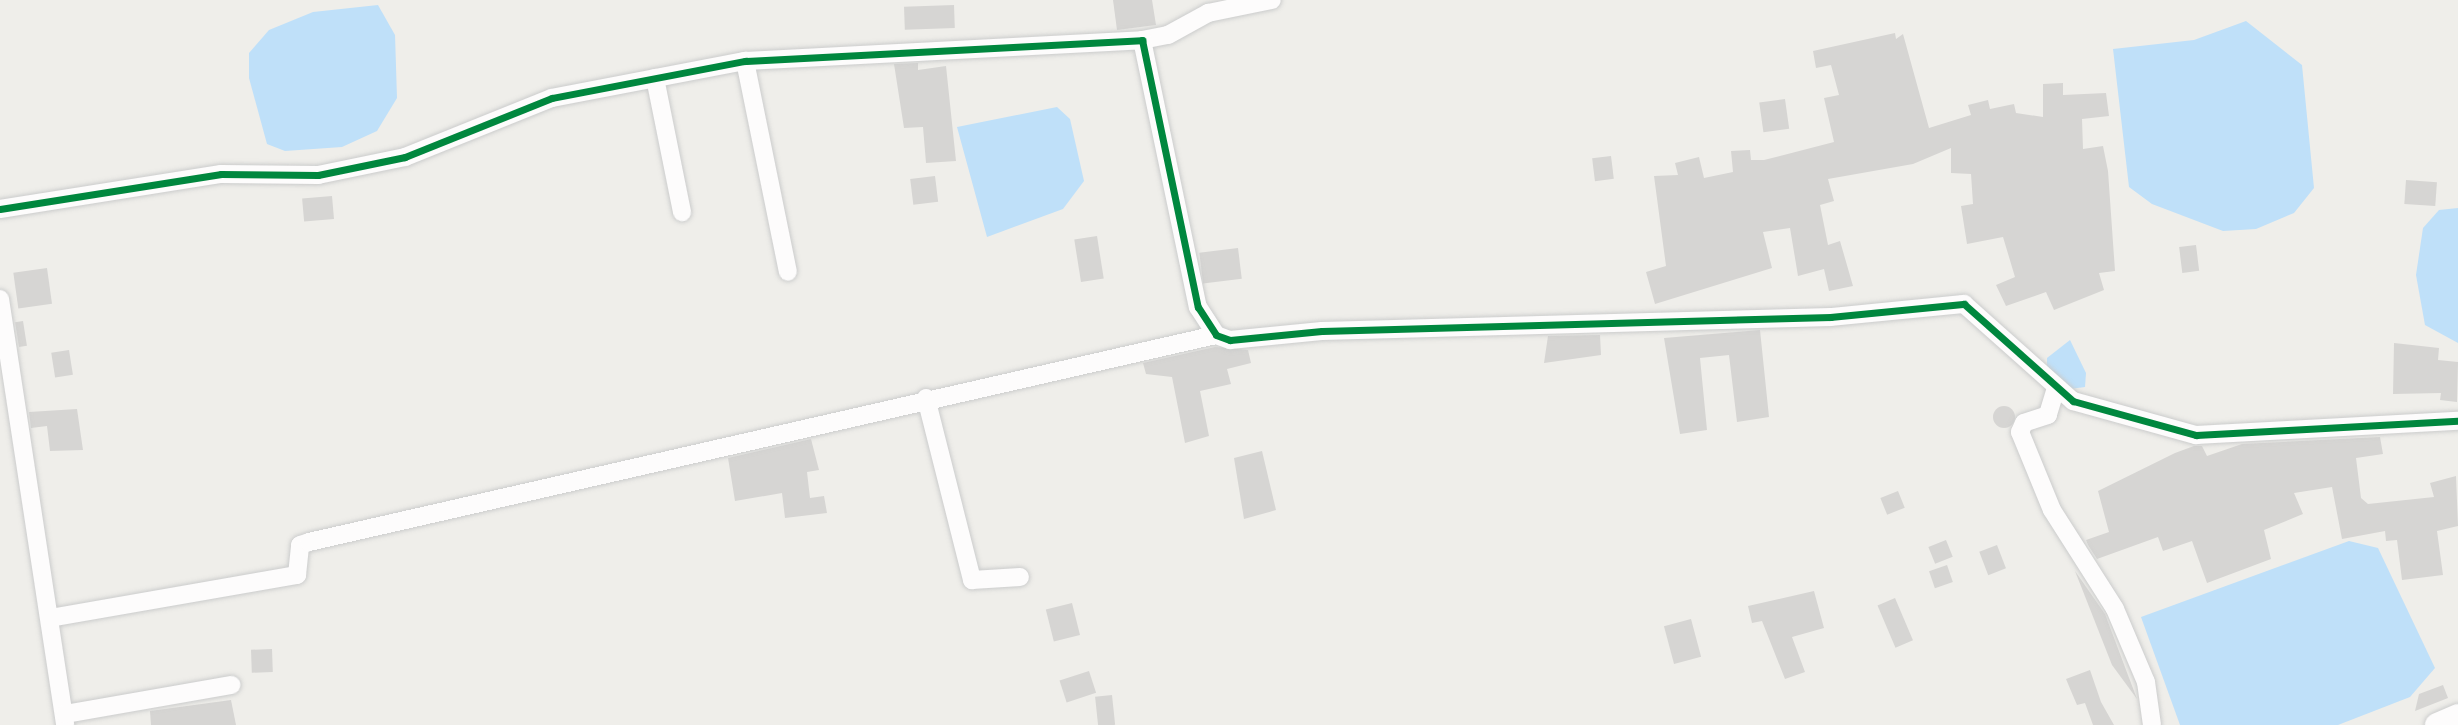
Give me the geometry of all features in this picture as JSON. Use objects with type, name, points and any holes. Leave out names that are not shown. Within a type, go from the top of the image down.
[{"type":"street","points":[[0,209],[221,174],[318,175],[405,157],[552,98],[745,61],[1142,40],[1168,35],[1208,13],[1272,0]]},
{"type":"street","points":[[1142,40],[1198,307],[1216,335]]},
{"type":"street","points":[[745,61],[788,272]]},
{"type":"street","points":[[655,78],[682,212]]},
{"type":"street","points":[[0,299],[65,720],[232,685]]},
{"type":"street","points":[[50,618],[297,575],[300,545],[309,542],[926,398],[1216,335],[1230,340],[1322,331],[1623,326],[1964,304],[2073,401],[2196,435],[2458,421]]},
{"type":"street","points":[[2056,388],[2049,415],[2024,423],[2020,432],[2052,510],[2115,610],[2146,682],[2152,725]]},
{"type":"street","points":[[926,398],[972,580],[1020,578]]},
{"type":"street","points":[[2437,725],[2458,716]]},
{"type":"water","points":[[378,5],[395,35],[397,98],[377,131],[342,147],[285,151],[267,144],[249,78],[249,53],[269,30],[313,12]]},
{"type":"water","points":[[2246,21],[2302,65],[2314,188],[2294,213],[2256,229],[2223,231],[2152,204],[2129,187],[2113,49],[2194,40]]},
{"type":"water","points":[[1057,107],[1070,119],[1084,181],[1063,209],[987,237],[957,127]]},
{"type":"water","points":[[2458,208],[2458,343],[2425,325],[2416,275],[2423,228],[2439,210]]},
{"type":"water","points":[[2070,340],[2086,373],[2085,387],[2070,389],[2047,370],[2047,358]]},
{"type":"water","points":[[2349,541],[2378,548],[2435,668],[2410,697],[2338,725],[2180,725],[2141,617]]},
{"type":"building","points":[[1113,0],[1152,0],[1156,25],[1117,30]]},
{"type":"building","points":[[954,5],[955,28],[905,30],[904,7]]},
{"type":"building","points":[[1895,33],[1896,39],[1903,34],[1929,128],[1971,115],[1968,105],[1988,100],[1990,109],[2014,104],[2016,113],[2043,117],[2043,84],[2063,83],[2063,95],[2106,93],[2109,116],[2082,119],[2083,149],[2103,146],[2108,171],[2115,271],[2099,273],[2104,290],[2054,310],[2046,292],[2006,306],[1996,285],[2015,277],[2003,237],[1967,244],[1961,206],[1973,204],[1971,174],[1951,173],[1951,148],[1913,164],[1828,179],[1834,201],[1820,205],[1828,245],[1840,241],[1853,286],[1829,291],[1824,269],[1798,276],[1790,228],[1763,232],[1772,268],[1655,304],[1646,272],[1666,266],[1654,176],[1678,175],[1675,163],[1699,157],[1704,178],[1733,172],[1731,151],[1750,150],[1751,160],[1764,160],[1834,142],[1824,98],[1839,95],[1831,65],[1816,68],[1813,51]]},
{"type":"building","points":[[918,63],[918,70],[946,66],[956,161],[926,163],[923,127],[904,128],[894,64]]},
{"type":"building","points":[[1785,99],[1789,129],[1763,132],[1759,103]]},
{"type":"building","points":[[1611,156],[1614,179],[1595,181],[1592,158]]},
{"type":"building","points":[[935,176],[938,202],[913,205],[910,179]]},
{"type":"building","points":[[2406,180],[2437,182],[2435,206],[2404,204]]},
{"type":"building","points":[[332,196],[334,219],[304,222],[302,199]]},
{"type":"building","points":[[1097,236],[1104,278],[1081,282],[1074,240]]},
{"type":"building","points":[[2196,245],[2199,271],[2182,273],[2179,247]]},
{"type":"building","points":[[1238,248],[1242,279],[1203,284],[1199,253]]},
{"type":"building","points":[[47,268],[52,304],[18,308],[13,273]]},
{"type":"building","points":[[23,321],[27,346],[19,347],[15,322]]},
{"type":"building","points":[[1760,330],[1769,417],[1737,422],[1729,355],[1700,358],[1707,430],[1680,434],[1664,338]]},
{"type":"building","points":[[1600,335],[1601,355],[1544,363],[1548,336]]},
{"type":"building","points":[[2394,343],[2439,348],[2438,360],[2458,362],[2457,402],[2440,400],[2441,393],[2393,394]]},
{"type":"building","points":[[1215,347],[1248,350],[1251,363],[1227,369],[1231,384],[1200,391],[1209,436],[1185,443],[1172,377],[1146,374],[1143,363]]},
{"type":"building","points":[[69,350],[73,375],[55,378],[51,353]]},
{"type":"building","points":[[2004,406],[2012,409],[2015,417],[2012,425],[2004,428],[1996,425],[1993,417],[1996,409]]},
{"type":"building","points":[[77,409],[83,450],[50,451],[47,426],[31,428],[29,412]]},
{"type":"building","points":[[2380,437],[2383,454],[2356,458],[2361,498],[2368,504],[2434,497],[2430,483],[2456,476],[2458,526],[2437,531],[2443,575],[2402,580],[2397,540],[2386,541],[2385,531],[2342,539],[2332,487],[2294,493],[2303,514],[2264,530],[2271,559],[2207,583],[2192,541],[2163,551],[2158,537],[2097,559],[2086,540],[2109,532],[2098,491],[2194,446],[2202,446],[2207,456],[2242,444]]},
{"type":"building","points":[[811,439],[819,470],[807,472],[810,498],[824,496],[827,513],[785,518],[782,493],[735,501],[728,458]]},
{"type":"building","points":[[1262,451],[1276,510],[1244,519],[1234,458]]},
{"type":"building","points":[[1898,491],[1905,508],[1887,515],[1880,498]]},
{"type":"building","points":[[1946,540],[1953,557],[1935,564],[1928,547]]},
{"type":"building","points":[[1997,545],[2006,568],[1988,575],[1979,552]]},
{"type":"building","points":[[1947,565],[1953,582],[1935,588],[1929,571]]},
{"type":"building","points":[[2075,571],[2105,614],[2137,699],[2112,665]]},
{"type":"building","points":[[1814,591],[1824,628],[1792,637],[1805,672],[1785,679],[1762,621],[1752,623],[1748,606]]},
{"type":"building","points":[[1895,598],[1913,640],[1895,648],[1878,605]]},
{"type":"building","points":[[1072,603],[1080,635],[1054,642],[1046,610]]},
{"type":"building","points":[[1691,619],[1701,657],[1674,664],[1664,626]]},
{"type":"building","points":[[272,649],[273,672],[252,673],[251,650]]},
{"type":"building","points":[[2090,670],[2101,702],[2114,725],[2093,725],[2085,703],[2077,705],[2066,679]]},
{"type":"building","points":[[1089,671],[1096,693],[1067,702],[1060,681]]},
{"type":"building","points":[[2443,685],[2448,698],[2415,711],[2419,694]]},
{"type":"building","points":[[1112,695],[1115,725],[1098,725],[1095,697]]},
{"type":"building","points":[[231,700],[236,725],[151,725],[150,711]]},
{"type":"cycle path","points":[[0,209],[221,174],[318,175],[405,157],[552,98],[745,61],[1142,40],[1198,307],[1216,335],[1230,340],[1322,331],[1831,317],[1964,304],[2073,401],[2196,435],[2458,421]]}]
